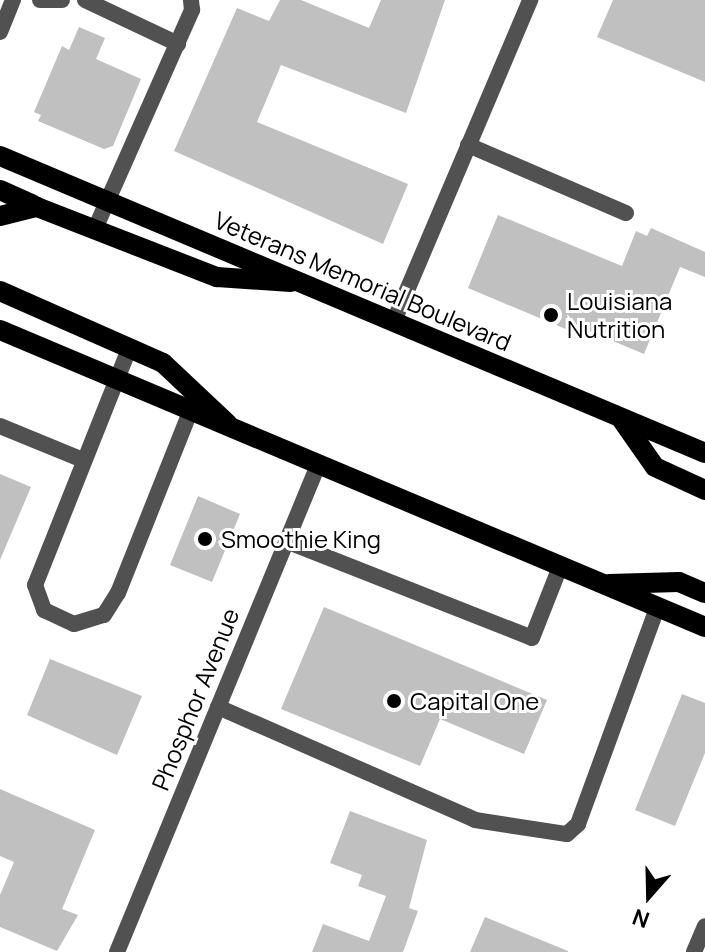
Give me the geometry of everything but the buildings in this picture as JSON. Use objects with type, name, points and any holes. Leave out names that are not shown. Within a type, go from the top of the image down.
[{"type":"main road","name":"Veterans Memorial Boulevard","points":[[0,156],[705,453]]},
{"type":"main road","points":[[0,190],[217,277],[299,282]]},
{"type":"main road","points":[[0,216],[37,207]]},
{"type":"main road","points":[[0,291],[163,363],[194,401],[231,428],[705,627]]},
{"type":"main road","points":[[0,330],[117,380],[194,401]]},
{"type":"main road","points":[[621,419],[655,467],[705,490]]},
{"type":"main road","points":[[601,584],[679,582],[705,593]]},
{"type":"street","points":[[0,32],[13,0]]},
{"type":"street","points":[[40,0],[62,0]]},
{"type":"street","points":[[85,0],[178,44]]},
{"type":"street","points":[[95,229],[178,44],[191,0]]},
{"type":"street","points":[[394,321],[530,0]]},
{"type":"street","points":[[468,145],[626,213]]},
{"type":"street","points":[[129,349],[35,585],[44,610],[74,624],[104,615],[118,593],[194,401]]},
{"type":"street","points":[[0,426],[83,460]]},
{"type":"street","name":"Phosphor Avenue","points":[[117,952],[318,465]]},
{"type":"street","points":[[286,541],[532,638],[560,567]]},
{"type":"street","points":[[218,707],[475,820],[567,834],[578,824],[657,608]]},
{"type":"street","points":[[694,952],[705,926]]},
{"type":"place","name":"Louisiana Nutrition","points":[[551,315]]},
{"type":"place","name":"Smoothie King","points":[[205,539]]},
{"type":"place","name":"Capital One","points":[[394,701]]}]
